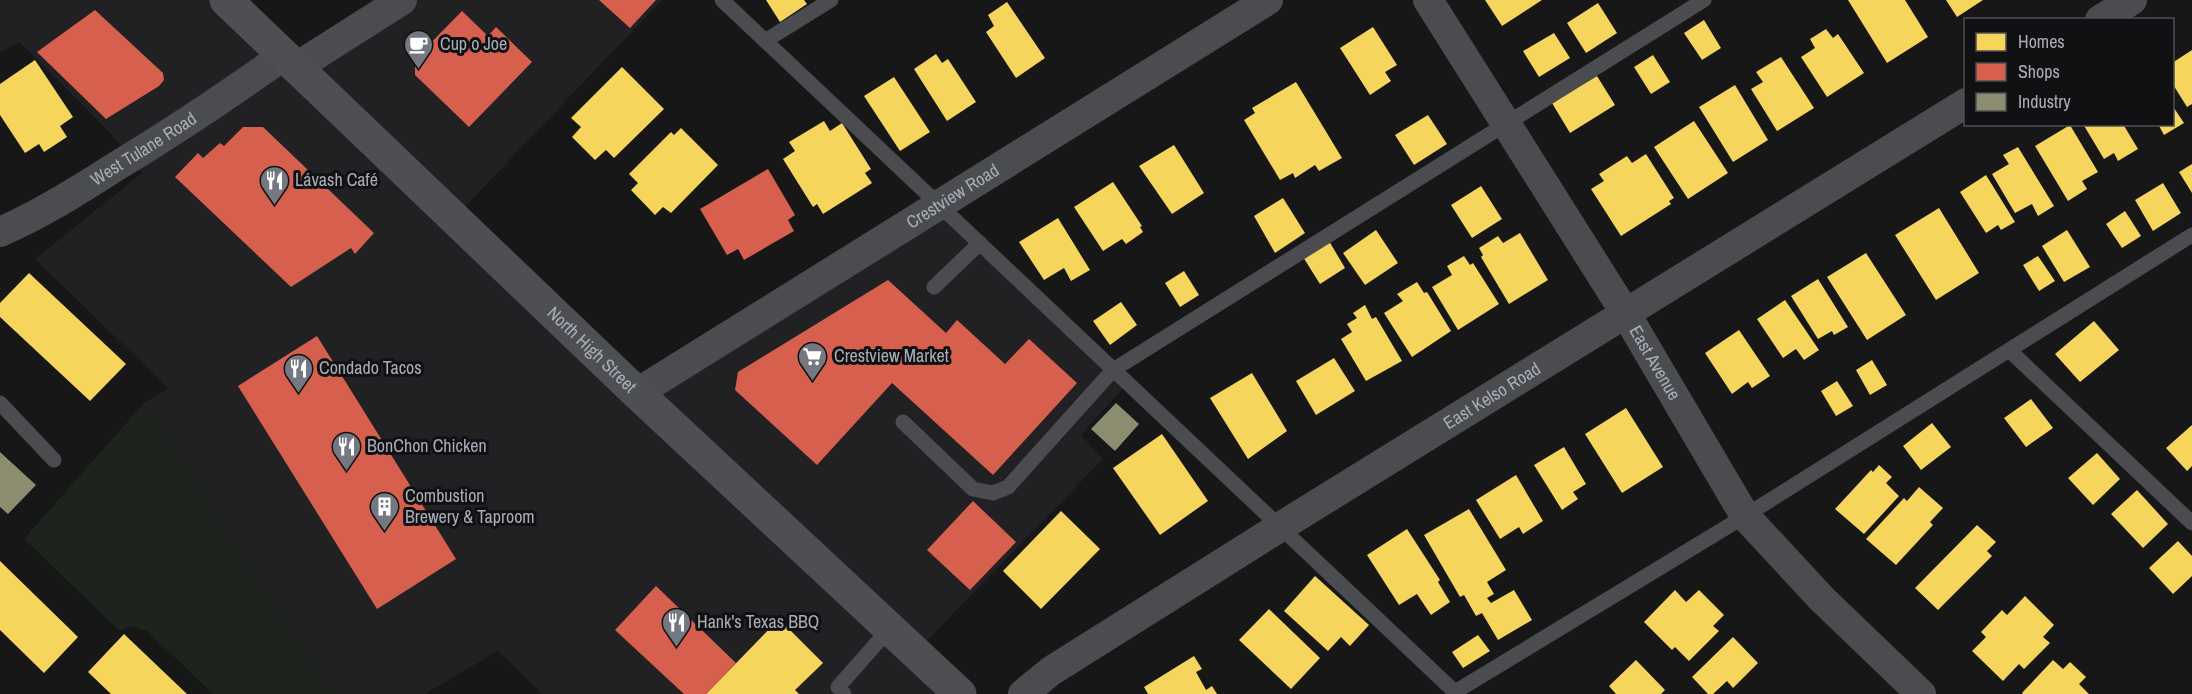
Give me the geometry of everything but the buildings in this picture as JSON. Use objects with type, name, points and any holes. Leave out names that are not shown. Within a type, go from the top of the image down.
[{"type":"main road","name":"North High Street","points":[[226,0],[637,393],[960,694]]},
{"type":"street","name":"West Tulane Road","points":[[0,232],[24,222],[71,195],[289,62],[402,0]]},
{"type":"street","name":"Crestview Road","points":[[637,393],[1268,0]]},
{"type":"street","name":"East Avenue","points":[[1428,0],[1626,314],[1745,516],[1822,599],[1921,694]]},
{"type":"street","points":[[2103,18],[2132,0]]},
{"type":"street","name":"East Kelso Road","points":[[1023,694],[1051,671],[1280,527],[1964,104]]},
{"type":"lane","points":[[722,0],[1456,693],[1745,516],[2192,235]]},
{"type":"lane","points":[[765,41],[831,0]]},
{"type":"lane","points":[[903,422],[973,489],[993,493],[1008,487],[1113,370],[1704,0]]},
{"type":"lane","points":[[934,287],[980,243]]},
{"type":"lane","points":[[2010,351],[2192,523]]},
{"type":"lane","points":[[0,403],[54,460]]},
{"type":"lane","points":[[844,694],[838,687],[890,628]]},
{"type":"shaded area","points":[[0,0],[245,0],[303,54],[390,0],[662,0],[459,213],[651,391],[932,205],[1130,380],[1081,435],[1103,459],[915,653],[958,694],[542,694],[498,651],[425,694],[333,694],[143,404],[168,388],[35,259],[142,173],[114,137],[20,42],[0,52]]},
{"type":"shaded area","points":[[143,404],[333,694],[213,694],[147,631],[130,626],[120,631],[24,539]]},
{"type":"place","name":"Cup o Joe","points":[[419,70]]},
{"type":"place","name":"Lávash Café","points":[[274,206]]},
{"type":"place","name":"Crestview Market","points":[[813,382]]},
{"type":"place","name":"Condado Tacos","points":[[298,394]]},
{"type":"place","name":"BonChon Chicken","points":[[346,472]]},
{"type":"place","name":"Combustion Brewery & Taproom","points":[[384,532]]},
{"type":"place","name":"Hank's Texas BBQ","points":[[676,648]]}]
